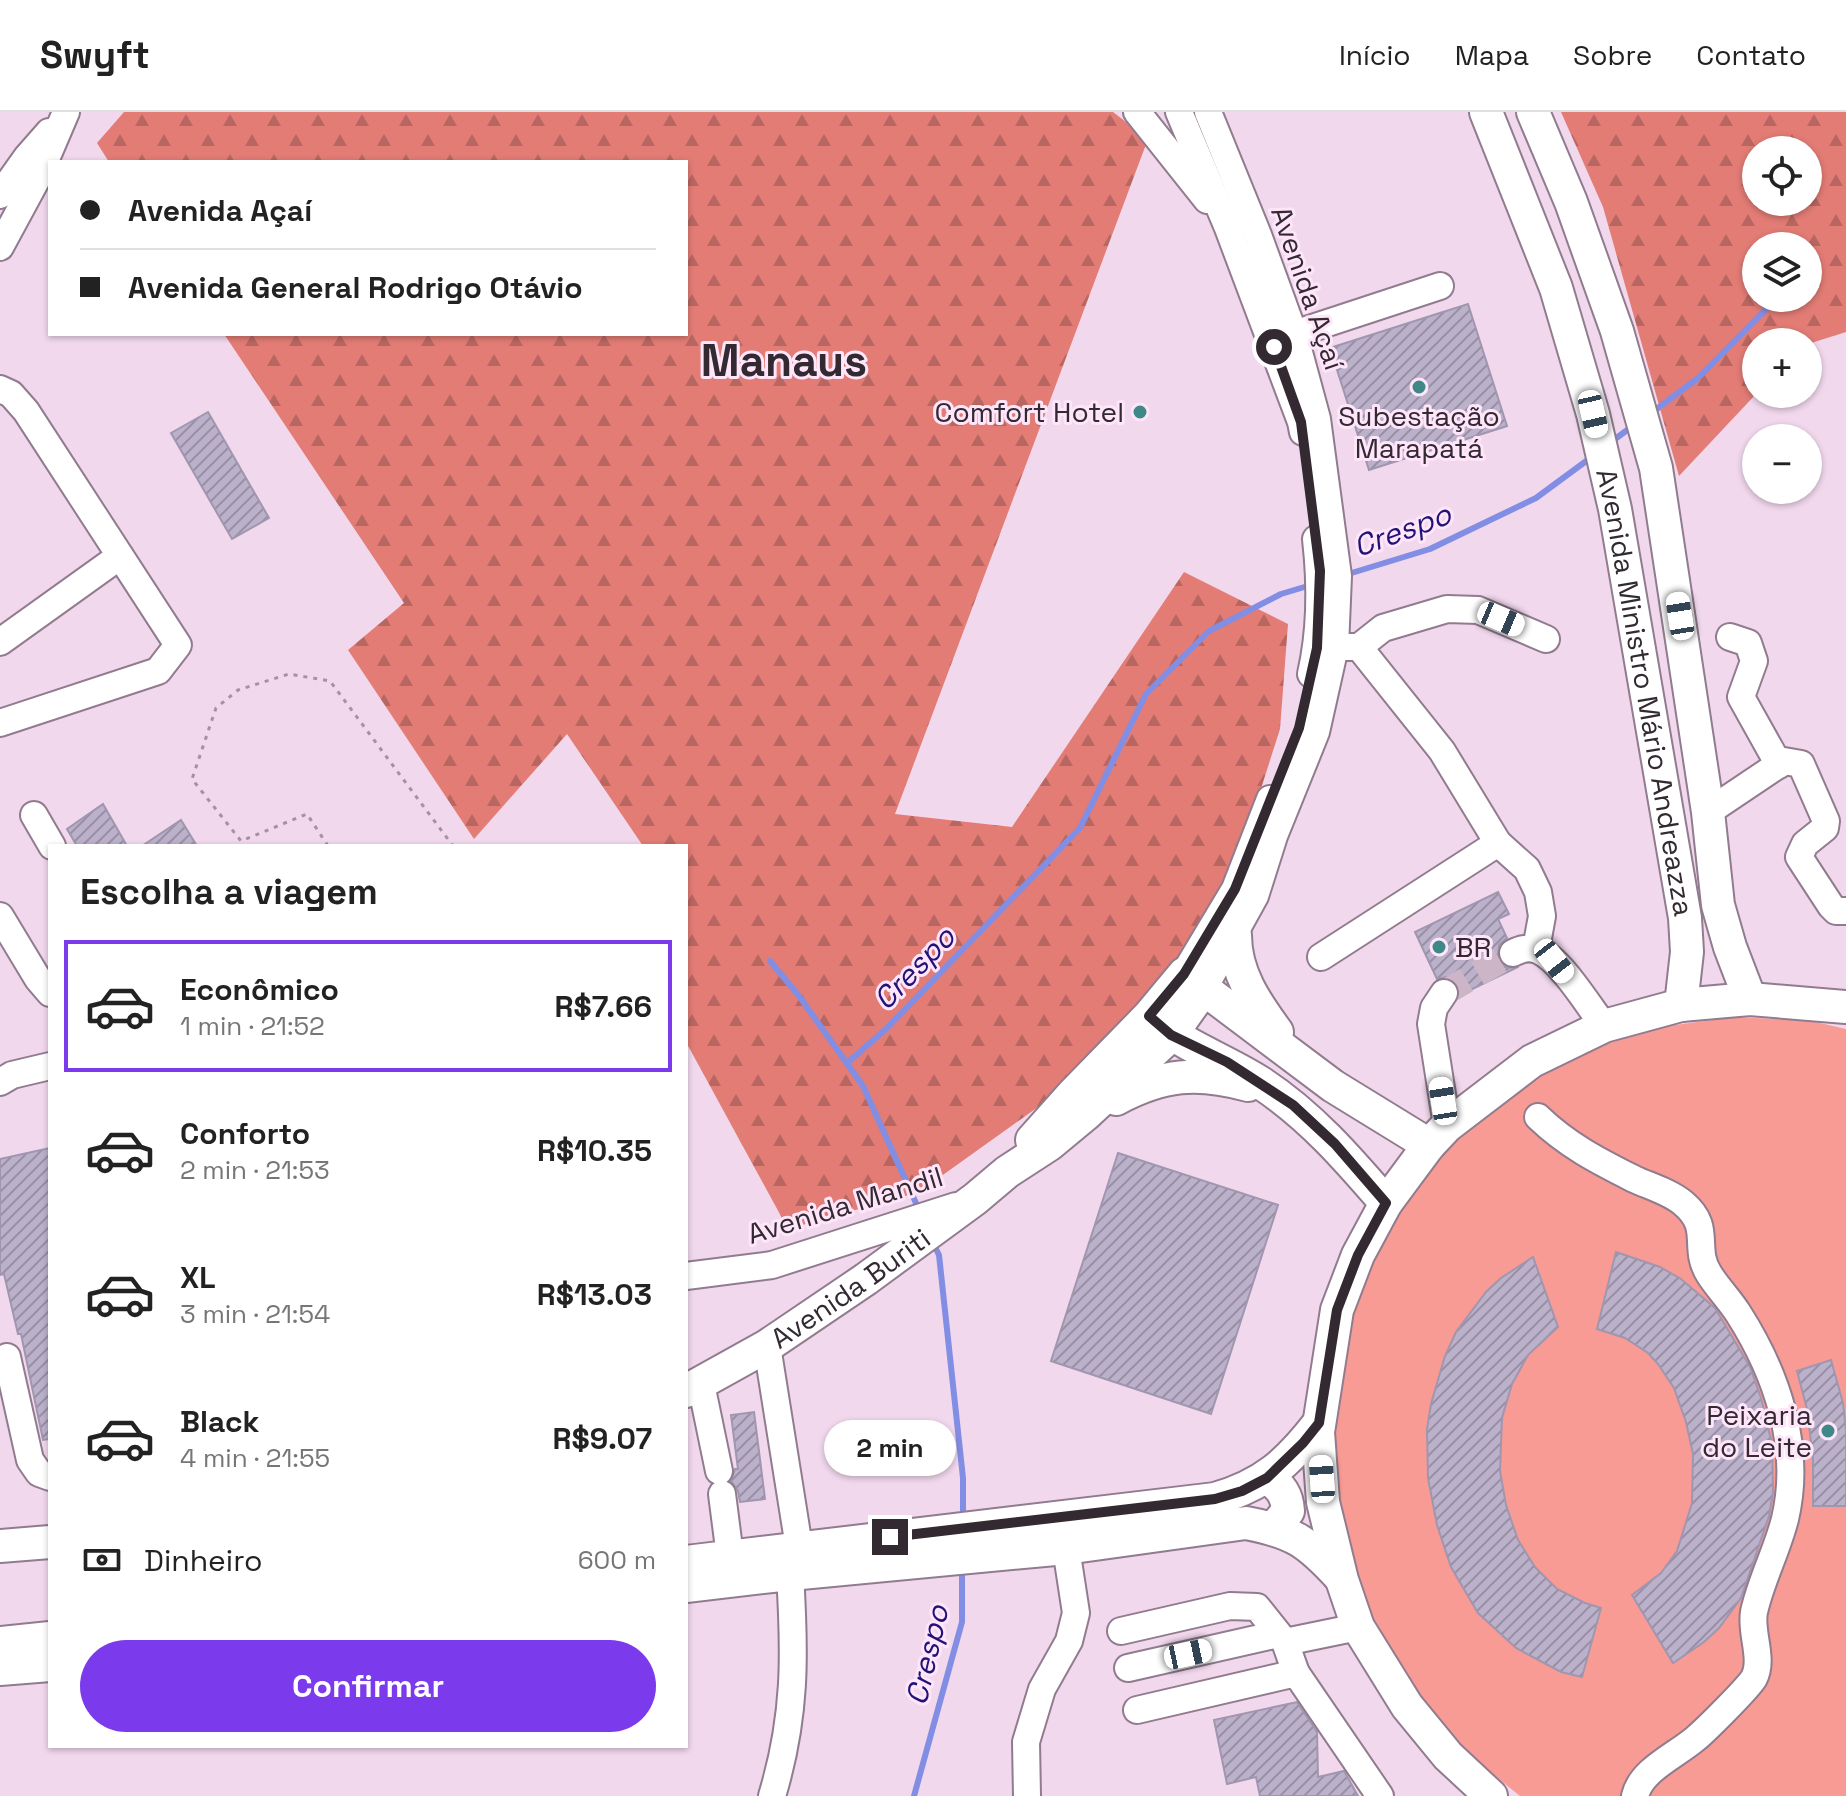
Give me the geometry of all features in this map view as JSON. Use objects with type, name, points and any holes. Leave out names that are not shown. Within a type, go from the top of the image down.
[{"type":"main road","name":"Avenida Ministro Mário Andreazza","points":[[1486,112],[1556,288],[1593,414],[1615,509],[1685,918],[1687,952],[1681,1005]]},
{"type":"main road","name":"Avenida Ministro Mário Andreazza","points":[[1533,112],[1571,202],[1617,331],[1656,468],[1708,812],[1718,905],[1750,999]]},
{"type":"main road","points":[[1235,935],[1235,955],[1254,1000],[1297,1060]]},
{"type":"main road","points":[[1193,982],[1333,1086],[1438,1136]]},
{"type":"main road","name":"Avenida Buriti","points":[[694,1388],[767,1346],[866,1279],[1007,1172],[1050,1144],[1085,1115],[1193,982]]},
{"type":"main road","points":[[1491,1796],[1448,1756],[1407,1706],[1358,1627],[1342,1580],[1323,1502],[1319,1423],[1337,1310],[1358,1255],[1386,1203],[1438,1136],[1532,1061],[1604,1026],[1681,1005],[1750,999],[1846,1007]]},
{"type":"main road","points":[[1160,1026],[1227,1062],[1293,1105],[1335,1144],[1386,1203]]},
{"type":"main road","name":"Avenida Buriti","points":[[1007,1172],[1043,1125],[1160,1026]]},
{"type":"main road","points":[[1085,1115],[1144,1084],[1188,1076],[1219,1077],[1275,1093]]},
{"type":"main road","points":[[688,1586],[794,1560],[1215,1499],[1242,1491],[1267,1478],[1319,1423]]},
{"type":"main road","points":[[1267,1478],[1277,1484],[1287,1497],[1288,1511],[1274,1528]]},
{"type":"main road","points":[[688,1562],[730,1556],[794,1560],[1066,1548],[1246,1523],[1274,1528],[1298,1537],[1342,1580]]},
{"type":"main road","points":[[0,1546],[48,1542]]},
{"type":"main road","points":[[0,1643],[48,1638]]},
{"type":"main road","points":[[0,1669],[48,1665]]},
{"type":"street","points":[[0,195],[27,157],[66,112]]},
{"type":"street","points":[[0,247],[40,173],[66,112]]},
{"type":"street","points":[[1137,112],[1228,228]]},
{"type":"street","name":"Avenida Açaí","points":[[1179,112],[1228,228],[1301,422],[1320,571],[1337,647],[1299,728],[1235,889],[1193,982]]},
{"type":"street","name":"Avenida Açaí","points":[[1193,982],[1235,935],[1255,896],[1274,836],[1316,732],[1337,647],[1338,576],[1317,419],[1294,334],[1208,112]]},
{"type":"street","points":[[1294,334],[1440,286]]},
{"type":"street","points":[[0,389],[11,394],[26,411],[178,645],[158,671],[0,723]]},
{"type":"street","points":[[0,642],[120,556]]},
{"type":"street","points":[[1546,639],[1478,610],[1447,609],[1383,628],[1337,647],[1442,751],[1498,843],[1527,869],[1538,892],[1542,916],[1525,951],[1554,961],[1604,1026]]},
{"type":"street","points":[[1730,637],[1748,643],[1754,661],[1741,697],[1779,765]]},
{"type":"street","points":[[1708,812],[1784,761],[1801,764],[1826,821],[1820,834],[1800,849],[1799,857],[1831,906],[1836,911],[1846,911]]},
{"type":"street","points":[[34,815],[51,844]]},
{"type":"street","points":[[1321,957],[1498,843]]},
{"type":"street","points":[[0,916],[48,991]]},
{"type":"street","points":[[1438,1136],[1431,1024],[1434,1008],[1444,993]]},
{"type":"street","points":[[0,1082],[12,1075],[48,1066]]},
{"type":"street","points":[[1538,1117],[1559,1137],[1586,1155],[1682,1202],[1697,1219],[1703,1232],[1702,1260],[1737,1311],[1763,1357],[1787,1425],[1790,1493],[1784,1523],[1754,1613],[1757,1663],[1754,1677],[1697,1738],[1643,1778],[1635,1796]]},
{"type":"street","name":"Avenida Mandil","points":[[688,1276],[772,1265],[975,1199]]},
{"type":"street","points":[[767,1346],[794,1560],[792,1708],[783,1759],[772,1796]]},
{"type":"street","points":[[7,1357],[30,1460],[39,1473],[48,1476]]},
{"type":"street","points":[[694,1388],[720,1482],[730,1556]]},
{"type":"street","points":[[1027,1796],[1026,1742],[1042,1689],[1069,1641],[1076,1613],[1066,1548]]},
{"type":"street","points":[[1121,1631],[1230,1606],[1257,1607],[1282,1638],[1296,1673],[1380,1796]]},
{"type":"street","points":[[1128,1668],[1282,1638],[1358,1627]]},
{"type":"street","points":[[1137,1710],[1296,1673]]},
{"type":"path","points":[[327,844],[307,814],[241,841],[192,779],[216,708],[238,690],[289,674],[330,681],[452,844]]},
{"type":"shaded area","points":[[1735,1017],[1811,1021],[1846,1029],[1846,1796],[1520,1796],[1462,1749],[1412,1691],[1373,1626],[1346,1554],[1332,1479],[1332,1403],[1345,1328],[1372,1256],[1411,1191],[1461,1133],[1520,1086],[1587,1050],[1660,1027]]},
{"type":"green space","points":[[124,112],[1113,112],[1148,139],[895,814],[1012,827],[1184,572],[1288,624],[1280,729],[1236,867],[1163,983],[1045,1102],[919,1192],[788,1229],[688,1046],[688,844],[642,844],[567,734],[474,839],[348,650],[404,603],[225,336],[688,336],[688,160],[108,160],[97,143]]},
{"type":"green space","points":[[1561,112],[1846,112],[1846,332],[1822,340],[1822,328],[1742,328],[1743,408],[1679,476],[1603,207]]},
{"type":"building","name":"Subestação Marapatá","points":[[1468,304],[1507,426],[1369,470],[1330,348]]},
{"type":"building","points":[[208,412],[269,518],[232,539],[171,433]]},
{"type":"building","points":[[103,804],[126,844],[76,844],[67,829]]},
{"type":"building","points":[[181,820],[196,844],[145,844]]},
{"type":"building","name":"BR","points":[[1498,892],[1509,914],[1498,919],[1507,938],[1499,945],[1498,960],[1505,967],[1516,968],[1460,995],[1459,987],[1453,980],[1446,977],[1437,979],[1415,932]]},
{"type":"building","points":[[48,1148],[48,1439],[43,1440],[21,1334],[18,1334],[4,1274],[0,1275],[0,1159]]},
{"type":"building","points":[[1118,1153],[1278,1205],[1211,1414],[1051,1361]]},
{"type":"building","points":[[1616,1252],[1660,1267],[1681,1279],[1715,1308],[1750,1367],[1772,1444],[1773,1492],[1769,1516],[1741,1598],[1719,1628],[1673,1663],[1632,1595],[1661,1573],[1677,1551],[1692,1503],[1693,1454],[1674,1388],[1658,1364],[1648,1353],[1625,1338],[1597,1329]]},
{"type":"building","points":[[1533,1257],[1558,1327],[1528,1355],[1512,1384],[1502,1418],[1500,1471],[1506,1505],[1518,1540],[1535,1567],[1557,1589],[1601,1608],[1582,1677],[1561,1672],[1516,1648],[1478,1613],[1451,1567],[1437,1525],[1428,1478],[1427,1429],[1431,1404],[1445,1356],[1456,1332],[1486,1292]]},
{"type":"building","points":[[1831,1360],[1843,1403],[1846,1431],[1846,1506],[1813,1506],[1813,1459],[1807,1409],[1797,1371]]},
{"type":"building","points":[[754,1412],[765,1499],[740,1502],[738,1491],[731,1481],[735,1469],[738,1469],[731,1415]]},
{"type":"building","points":[[1297,1702],[1317,1732],[1318,1777],[1344,1771],[1358,1796],[1260,1796],[1256,1777],[1227,1784],[1214,1720]]},
{"type":"waterway","name":"Crespo","points":[[1650,414],[1698,378],[1763,312]]},
{"type":"waterway","name":"Crespo","points":[[1611,442],[1634,425]]},
{"type":"waterway","name":"Crespo","points":[[1345,575],[1430,549],[1536,498],[1593,456]]},
{"type":"waterway","name":"Crespo","points":[[847,1063],[886,1029],[1080,828],[1146,694],[1209,631],[1281,594],[1311,585]]},
{"type":"waterway","name":"Crespo","points":[[770,961],[863,1086],[920,1212]]},
{"type":"waterway","name":"Crespo","points":[[932,1241],[939,1255],[963,1478],[963,1519]]},
{"type":"waterway","name":"Crespo","points":[[914,1796],[962,1622],[962,1566]]},
{"type":"tunnel","points":[[1444,993],[1513,953]]},
{"type":"place","name":"Subestação Marapatá","points":[[1419,387]]},
{"type":"place","name":"Comfort Hotel","points":[[1140,412]]},
{"type":"place","name":"BR","points":[[1439,947]]},
{"type":"place","name":"Peixaria do Leite","points":[[1828,1431]]},
{"type":"district","name":"Manaus","points":[[784,361]]},
{"type":"route","points":[[890,1537],[1215,1499],[1242,1491],[1267,1478],[1319,1423],[1337,1310],[1358,1255],[1386,1203],[1335,1144],[1293,1105],[1227,1062],[1171,1035],[1149,1016],[1184,974],[1235,889],[1299,728],[1317,648],[1320,571],[1301,422],[1274,347]]}]
